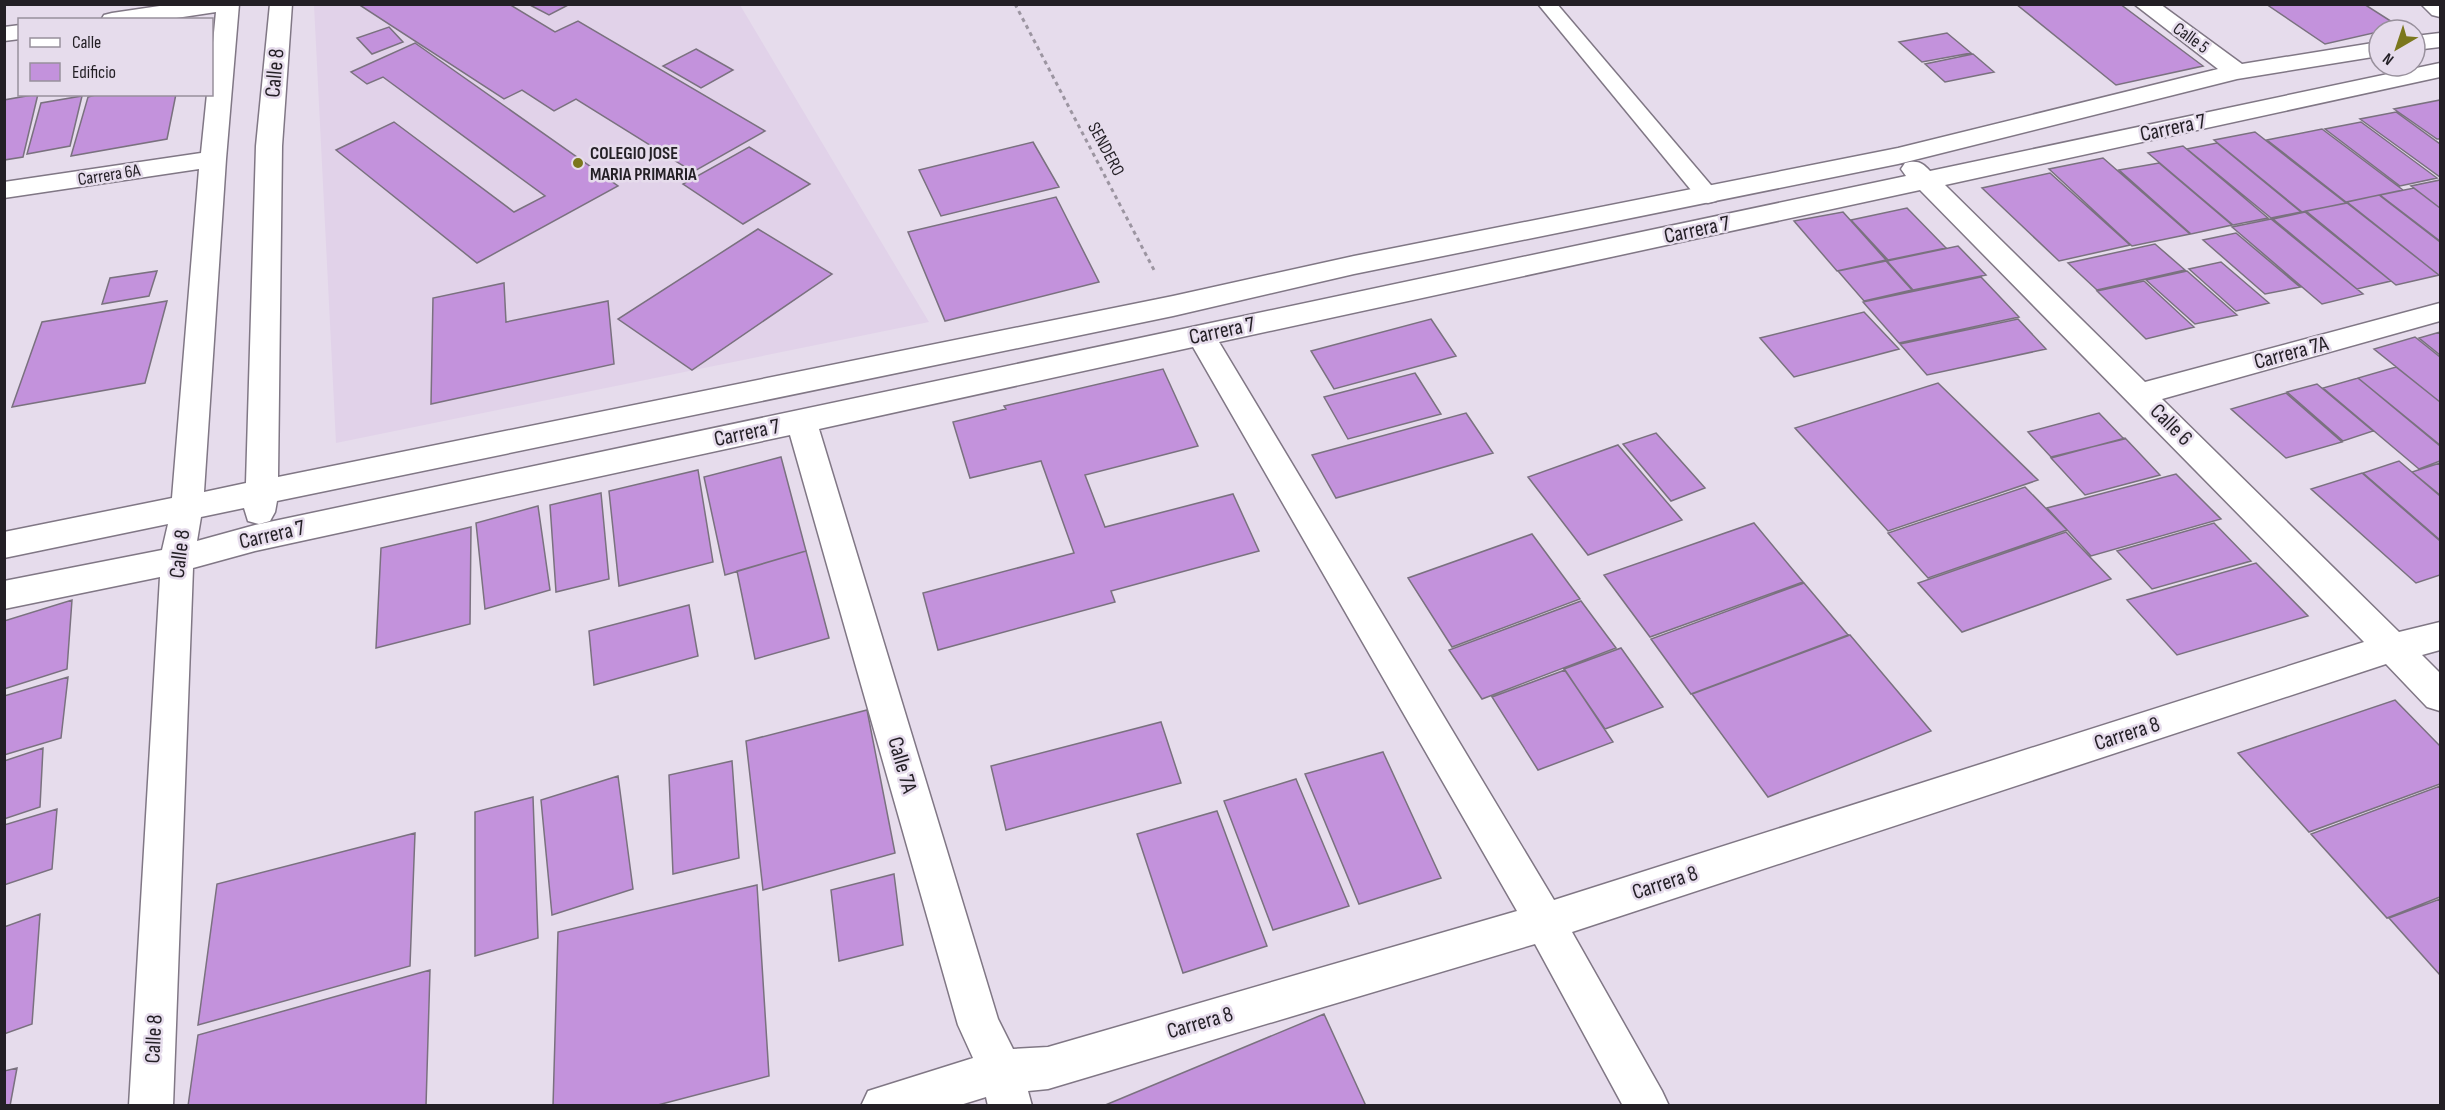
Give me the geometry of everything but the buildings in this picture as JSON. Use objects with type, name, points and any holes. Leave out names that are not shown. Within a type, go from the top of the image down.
[{"type":"street","points":[[126,18],[226,4]]},
{"type":"street","name":"Calle 8","points":[[151,1106],[177,560],[187,507],[226,4]]},
{"type":"street","name":"Calle 8","points":[[255,538],[262,492],[269,146],[281,4]]},
{"type":"street","name":"Calle 5","points":[[2145,4],[2237,72]]},
{"type":"street","points":[[2432,4],[2440,10]]},
{"type":"street","name":"Carrera 7","points":[[4,545],[1173,306],[1354,265],[1899,156],[2237,72],[2367,51]]},
{"type":"street","name":"Carrera 7","points":[[4,595],[177,560],[255,538],[2440,70]]},
{"type":"street","name":"Calle 6","points":[[1899,156],[1928,181],[2440,696]]},
{"type":"street","name":"Carrera 6A","points":[[4,190],[213,159]]},
{"type":"street","name":"Carrera 7A","points":[[2141,394],[2440,312]]},
{"type":"street","points":[[1201,336],[1545,922],[1647,1106]]},
{"type":"street","name":"Calle 7A","points":[[801,421],[978,1025],[1005,1088]]},
{"type":"street","name":"Carrera 8","points":[[883,1106],[1005,1088],[1048,1068],[1545,922],[2392,648],[2440,636]]},
{"type":"lane","points":[[1547,4],[1708,195]]},
{"type":"path","name":"SENDERO","points":[[1015,4],[1173,306]]},
{"type":"shaded area","name":"COLEGIO JOSE MARIA PRIMARIA","points":[[314,5],[740,5],[929,322],[336,443]]},
{"type":"place","name":"COLEGIO JOSE MARIA PRIMARIA","points":[[578,163]]}]
